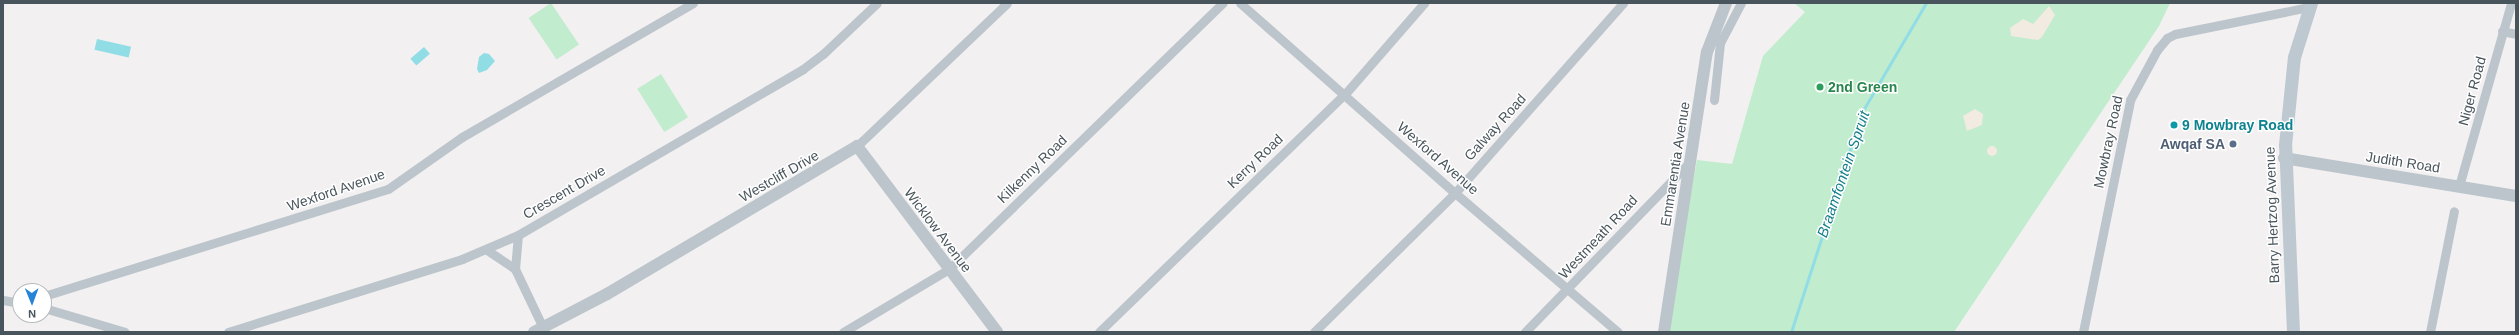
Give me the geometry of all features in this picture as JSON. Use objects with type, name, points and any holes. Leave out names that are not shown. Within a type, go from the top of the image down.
[{"type":"main road","name":"Barry Hertzog Avenue","points":[[2293,332],[2284,158],[2292,68],[2310,5]]},
{"type":"street","name":"Wexford Avenue","points":[[52,294],[388,189],[462,137],[694,3]]},
{"type":"street","name":"Crescent Drive","points":[[228,332],[487,250],[518,235],[795,74],[823,54],[877,3]]},
{"type":"street","name":"Westcliff Drive","points":[[541,331],[857,146],[1007,3]]},
{"type":"street","name":"Kilkenny Road","points":[[843,332],[949,269],[1223,3]]},
{"type":"street","name":"Wexford Avenue","points":[[1240,3],[1345,94],[1455,193],[1618,332]]},
{"type":"street","name":"Kerry Road","points":[[1099,332],[1345,94],[1424,3]]},
{"type":"street","name":"Galway Road","points":[[1314,332],[1455,193],[1623,3]]},
{"type":"street","name":"Emmarentia Avenue","points":[[1664,332],[1709,43],[1726,3]]},
{"type":"street","points":[[1714,100],[1720,43],[1741,3]]},
{"type":"street","name":"Niger Road","points":[[2459,186],[2511,3]]},
{"type":"street","name":"Mowbray Road","points":[[2083,332],[2130,100],[2156,50],[2167,38],[2175,34],[2310,5]]},
{"type":"street","points":[[2502,31],[2516,34]]},
{"type":"street","name":"Wicklow Avenue","points":[[857,146],[996,332]]},
{"type":"street","name":"Judith Road","points":[[2284,158],[2516,196]]},
{"type":"street","name":"Westmeath Road","points":[[1525,332],[1569,290],[1640,212],[1691,161]]},
{"type":"street","points":[[2430,332],[2454,211]]},
{"type":"street","points":[[518,235],[515,270],[541,331]]},
{"type":"street","points":[[487,250],[515,270]]},
{"type":"street","points":[[52,310],[125,332]]},
{"type":"green space","points":[[551,3],[579,44],[557,60],[529,18]]},
{"type":"green space","points":[[1794,3],[2170,3],[2159,26],[1954,332],[1665,332],[1697,160],[1732,164],[1763,56],[1805,12]]},
{"type":"green space","points":[[661,74],[688,117],[664,132],[637,89]]},
{"type":"sand","points":[[2049,6],[2055,15],[2042,37],[2038,40],[2011,36],[2010,28],[2023,19],[2033,24]]},
{"type":"sand","points":[[1975,109],[1983,114],[1982,125],[1967,131],[1963,116]]},
{"type":"sand","points":[[1990,146],[1994,146],[1996,147],[1996,155],[1990,156],[1987,153],[1987,149]]},
{"type":"water","points":[[97,39],[131,47],[129,58],[95,50]]},
{"type":"water","points":[[424,47],[430,54],[416,66],[410,59]]},
{"type":"water","points":[[484,53],[489,54],[495,61],[487,70],[479,73],[477,69],[479,57]]},
{"type":"waterway","name":"Braamfontein Spruit","points":[[1791,332],[1862,112],[1926,3]]},
{"type":"place","name":"2nd Green","points":[[1820,87]]},
{"type":"place","name":"9 Mowbray Road","points":[[2174,125]]},
{"type":"place","name":"Awqaf SA","points":[[2233,144]]}]
